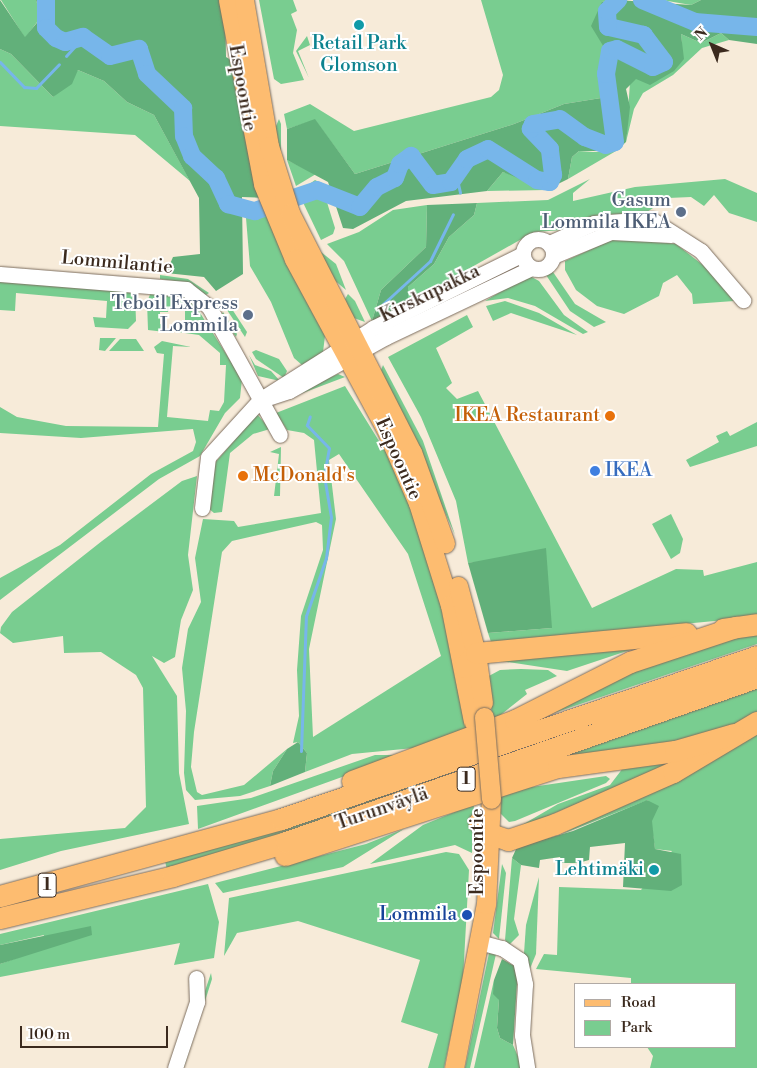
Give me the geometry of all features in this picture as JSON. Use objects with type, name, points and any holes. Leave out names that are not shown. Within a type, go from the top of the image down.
[{"type":"highway","points":[[470,660],[757,624]]},
{"type":"highway","points":[[165,854],[202,835],[515,720],[630,662],[736,627]]},
{"type":"highway","name":"Turunväylä","points":[[0,896],[93,874],[165,854],[350,796],[757,656]]},
{"type":"highway","name":"Turunväylä","points":[[0,918],[173,876],[389,807],[757,677]]},
{"type":"highway","points":[[485,814],[508,840],[591,810],[701,757],[734,734],[757,722]]},
{"type":"highway","points":[[173,876],[220,873],[338,842],[558,767],[675,751],[734,734]]},
{"type":"highway","points":[[0,885],[62,872],[93,874]]},
{"type":"main road","name":"Espoontie","points":[[228,0],[270,181],[283,216],[430,497],[470,660],[479,719],[485,814],[479,942],[454,1068]]},
{"type":"main road","name":"Espoontie","points":[[244,0],[270,181]]},
{"type":"street","points":[[551,249],[611,232],[648,231],[684,238],[720,269],[742,300]]},
{"type":"street","name":"Kirskupakka","points":[[532,240],[551,249],[546,267],[531,268],[352,349],[523,254],[532,240]]},
{"type":"street","points":[[523,254],[531,268]]},
{"type":"street","name":"Lommilantie","points":[[0,274],[186,290],[209,307],[280,435]]},
{"type":"street","points":[[202,508],[208,457],[261,399],[290,391],[352,349]]},
{"type":"street","points":[[479,942],[514,955],[525,984],[522,1035],[527,1068]]},
{"type":"street","points":[[175,1068],[197,1002],[196,978]]},
{"type":"green space","points":[[0,0],[25,37],[41,18],[36,0],[225,0],[226,57],[231,60],[265,198],[242,197],[243,274],[216,291],[204,277],[166,273],[173,257],[200,254],[199,198],[154,115],[127,102],[104,81],[78,70],[72,84],[53,97],[11,54],[0,49]]},
{"type":"green space","points":[[1,0],[36,0],[41,17],[25,38]]},
{"type":"green space","points":[[259,0],[293,0],[297,11],[291,14],[297,30],[293,53],[304,80],[281,84],[274,79]]},
{"type":"green space","points":[[481,0],[617,0],[602,2],[605,49],[601,98],[564,104],[514,124],[355,174],[315,120],[287,129],[284,114],[310,104],[354,131],[491,97],[499,90],[503,75]]},
{"type":"green space","points":[[617,0],[691,5],[701,0],[757,0],[757,44],[729,40],[721,33],[701,43],[681,34],[684,59],[674,71],[650,85],[636,79],[626,89],[630,107],[626,142],[616,151],[579,151],[572,157],[568,179],[546,190],[503,172],[487,191],[406,201],[353,229],[343,228],[328,182],[287,160],[287,129],[315,119],[355,174],[514,124],[564,104],[601,98],[605,49],[591,26],[602,2]]},
{"type":"green space","points":[[662,0],[701,0],[691,5]]},
{"type":"green space","points":[[721,33],[729,40],[702,48],[673,75],[643,93],[634,109],[626,142],[630,82],[682,45],[681,34],[701,43]]},
{"type":"green space","points":[[307,36],[310,45],[298,51],[309,78],[296,51]]},
{"type":"green space","points":[[0,49],[11,54],[53,97],[78,70],[104,81],[127,102],[154,115],[190,181],[135,135],[0,126]]},
{"type":"green space","points":[[279,119],[281,124],[281,154],[273,133]]},
{"type":"green space","points":[[579,151],[616,151],[568,179],[572,157]]},
{"type":"green space","points":[[287,160],[316,174],[296,186]]},
{"type":"green space","points":[[503,172],[521,177],[546,190],[487,191]]},
{"type":"green space","points":[[590,179],[573,193],[573,201],[635,187],[725,179],[757,193],[757,222],[729,213],[714,195],[704,206],[691,197],[668,198],[644,214],[602,215],[563,230],[534,232],[408,303],[408,287],[434,264],[449,237],[474,215],[477,203],[548,200]]},
{"type":"green space","points":[[315,180],[321,183],[335,228],[333,234],[321,240],[298,192]]},
{"type":"green space","points":[[251,202],[267,202],[325,336],[323,352],[302,365],[294,358],[271,302],[250,266],[246,218]]},
{"type":"green space","points":[[477,203],[474,215],[449,237],[434,264],[408,287],[408,303],[372,321],[381,290],[426,247],[427,205]]},
{"type":"green space","points":[[427,205],[426,247],[381,290],[372,321],[344,261],[327,244],[359,232],[393,210]]},
{"type":"green space","points":[[618,237],[676,244],[717,276],[734,301],[693,304],[692,294],[677,275],[663,283],[659,296],[624,314],[597,306],[576,290],[565,270],[565,261]]},
{"type":"green space","points":[[321,252],[336,264],[346,290],[333,279]]},
{"type":"green space","points":[[553,272],[575,304],[606,322],[594,327],[570,311],[546,275]]},
{"type":"green space","points":[[160,275],[188,279],[209,293],[206,295],[188,283],[160,279]]},
{"type":"green space","points":[[528,275],[539,281],[564,315],[588,332],[583,334],[535,306],[508,298],[485,301]]},
{"type":"green space","points":[[0,279],[135,292],[136,321],[128,329],[95,327],[93,317],[106,318],[107,301],[16,293],[15,311],[0,310]]},
{"type":"green space","points":[[151,292],[177,293],[200,305],[197,308],[242,379],[240,398],[225,413],[200,456],[159,479],[0,600],[0,578],[60,545],[151,474],[193,451],[196,442],[193,429],[81,438],[0,433],[0,407],[17,417],[66,426],[158,427],[164,354],[157,353],[154,347],[162,341],[191,347],[173,346],[167,417],[208,421],[210,410],[219,411],[224,402],[226,365],[220,365],[220,353],[199,335],[178,332],[178,327],[185,327],[185,308],[169,307],[168,312],[160,312],[160,324],[166,325],[165,332],[148,330],[147,302]]},
{"type":"green space","points":[[348,294],[355,301],[365,322],[351,317],[345,299]]},
{"type":"green space","points":[[505,301],[539,313],[577,335],[511,313],[493,321],[486,306]]},
{"type":"green space","points":[[228,303],[247,332],[245,337],[225,307]]},
{"type":"green space","points":[[223,312],[237,334],[236,337],[221,316]]},
{"type":"green space","points":[[467,315],[473,327],[436,348],[452,383],[446,388],[457,399],[478,391],[592,608],[676,569],[703,570],[704,576],[757,562],[757,617],[491,642],[488,633],[552,628],[478,562],[468,563],[456,501],[421,417],[388,357]]},
{"type":"green space","points":[[100,338],[116,338],[105,351],[99,350]]},
{"type":"green space","points":[[120,339],[136,339],[144,351],[109,351]]},
{"type":"green space","points":[[256,350],[279,359],[287,371],[284,378],[256,359],[252,352]]},
{"type":"green space","points":[[249,355],[255,365],[271,371],[280,381],[258,376]]},
{"type":"green space","points":[[383,365],[423,441],[455,535],[381,370]]},
{"type":"green space","points":[[338,374],[345,377],[295,396],[302,390]]},
{"type":"green space","points":[[345,386],[400,475],[442,591],[471,730],[414,748],[352,754],[305,772],[307,753],[298,742],[293,743],[299,716],[297,670],[301,616],[323,550],[322,525],[316,522],[232,541],[222,552],[194,732],[191,767],[197,792],[202,795],[244,785],[287,749],[273,771],[270,786],[240,796],[195,800],[186,790],[184,773],[186,711],[182,668],[188,629],[201,602],[195,558],[203,519],[234,521],[238,527],[321,513],[314,440],[304,433],[287,430],[276,413]],"holes":[[[339,454],[408,554],[441,656],[313,737],[309,649],[336,519],[329,460]]]},
{"type":"green space","points":[[257,414],[270,429],[253,434],[230,453],[222,512],[214,513],[208,508],[214,464]]},
{"type":"green space","points":[[757,422],[757,446],[690,467],[686,460],[719,442],[716,436],[727,431],[730,436]]},
{"type":"green space","points":[[281,447],[280,496],[274,496],[279,454],[270,452]]},
{"type":"green space","points":[[197,476],[188,555],[193,590],[181,620],[175,657],[164,663],[152,656],[177,696],[179,773],[189,824],[61,851],[0,870],[0,839],[125,828],[146,807],[143,688],[136,675],[101,652],[64,653],[63,636],[13,643],[0,633],[1,627],[12,612],[102,541],[182,481]]},
{"type":"green space","points":[[671,514],[683,539],[680,553],[671,559],[652,524]]},
{"type":"green space","points":[[546,548],[552,628],[488,633],[468,563]]},
{"type":"green space","points":[[757,631],[757,644],[545,716],[619,674]]},
{"type":"green space","points":[[636,648],[567,671],[494,660]]},
{"type":"green space","points":[[500,670],[548,670],[557,676],[525,690],[527,694],[493,721],[487,677]]},
{"type":"green space","points":[[757,688],[757,713],[725,730],[502,778]]},
{"type":"green space","points":[[757,731],[757,1068],[650,1068],[653,1056],[648,1048],[737,1048],[737,983],[631,983],[631,978],[536,969],[544,954],[557,955],[559,887],[641,890],[672,851],[655,849],[648,800],[560,835]]},
{"type":"green space","points":[[298,742],[307,753],[305,772],[270,786],[273,771],[287,749]]},
{"type":"green space","points":[[375,755],[403,755],[198,829],[197,806],[251,798]]},
{"type":"green space","points":[[688,757],[510,832],[558,804],[610,785],[623,768]]},
{"type":"green space","points":[[473,760],[473,768],[354,811],[167,870],[165,861]]},
{"type":"green space","points":[[606,776],[610,779],[606,783],[515,821],[509,822],[499,812],[499,796],[505,791]]},
{"type":"green space","points":[[647,800],[659,806],[652,821],[655,849],[681,854],[682,885],[671,891],[623,887],[625,843],[590,847],[589,860],[578,863],[562,863],[560,857],[540,860],[539,868],[521,865],[512,858],[517,847],[573,831]]},
{"type":"green space","points":[[474,804],[472,853],[455,845],[370,864],[423,825]]},
{"type":"green space","points":[[404,829],[343,867],[223,893],[215,883],[366,844]]},
{"type":"green space","points":[[446,852],[459,854],[469,870],[463,979],[444,1068],[428,1068],[438,1034],[401,1022],[420,960],[298,921],[237,933],[224,956],[229,898]]},
{"type":"green space","points":[[512,858],[521,865],[514,919],[519,935],[509,945],[505,940]]},
{"type":"green space","points":[[502,864],[506,873],[499,939],[493,933]]},
{"type":"green space","points":[[539,877],[536,954],[529,971],[524,953],[526,925]]},
{"type":"green space","points":[[208,884],[219,922],[214,958],[174,965],[180,943],[0,977],[0,964],[39,950],[44,935],[0,945],[0,934]]},
{"type":"green space","points":[[91,926],[92,935],[0,964],[0,945]]},
{"type":"green space","points":[[489,953],[496,954],[470,1068],[465,1068]]},
{"type":"green space","points":[[502,959],[518,968],[513,1045],[500,1038],[497,1028],[499,1000],[493,994],[494,980]]},
{"type":"green space","points":[[211,973],[212,979],[184,1067],[180,1066]]},
{"type":"green space","points":[[494,980],[499,1000],[497,1028],[500,1038],[513,1045],[523,1068],[474,1068]]},
{"type":"waterway","points":[[46,0],[46,28],[56,38],[65,42],[83,37],[110,56],[139,49],[147,74],[183,108],[184,136],[192,156],[216,178],[228,204],[255,211],[317,190],[360,207],[377,187],[395,178],[400,164],[411,156],[433,185],[451,182],[467,159],[488,149],[537,180],[550,182],[553,175],[550,149],[531,129],[533,124],[560,119],[585,137],[606,145],[615,142],[606,74],[610,51],[617,49],[653,67],[664,62],[644,35],[608,27],[607,11],[618,0]]},
{"type":"waterway","points":[[642,0],[695,22],[757,27]]},
{"type":"waterway","points":[[66,56],[83,37]]},
{"type":"waterway","points":[[0,62],[24,87],[36,88],[59,64]]},
{"type":"waterway","points":[[456,175],[460,193]]},
{"type":"waterway","points":[[383,304],[430,261],[453,214]]},
{"type":"waterway","points":[[301,751],[306,616],[326,558],[331,517],[324,476],[329,448],[307,425],[310,416]]},
{"type":"place","name":"Retail Park Glomson","points":[[359,25]]},
{"type":"place","name":"Gasum Lommila IKEA","points":[[681,212]]},
{"type":"place","name":"Teboil Express Lommila","points":[[248,315]]},
{"type":"place","name":"IKEA Restaurant","points":[[610,416]]},
{"type":"place","name":"IKEA","points":[[595,471]]},
{"type":"place","name":"McDonald's","points":[[243,476]]},
{"type":"place","name":"Lehtimäki","points":[[654,870]]},
{"type":"place","name":"Lommila","points":[[467,915]]}]
